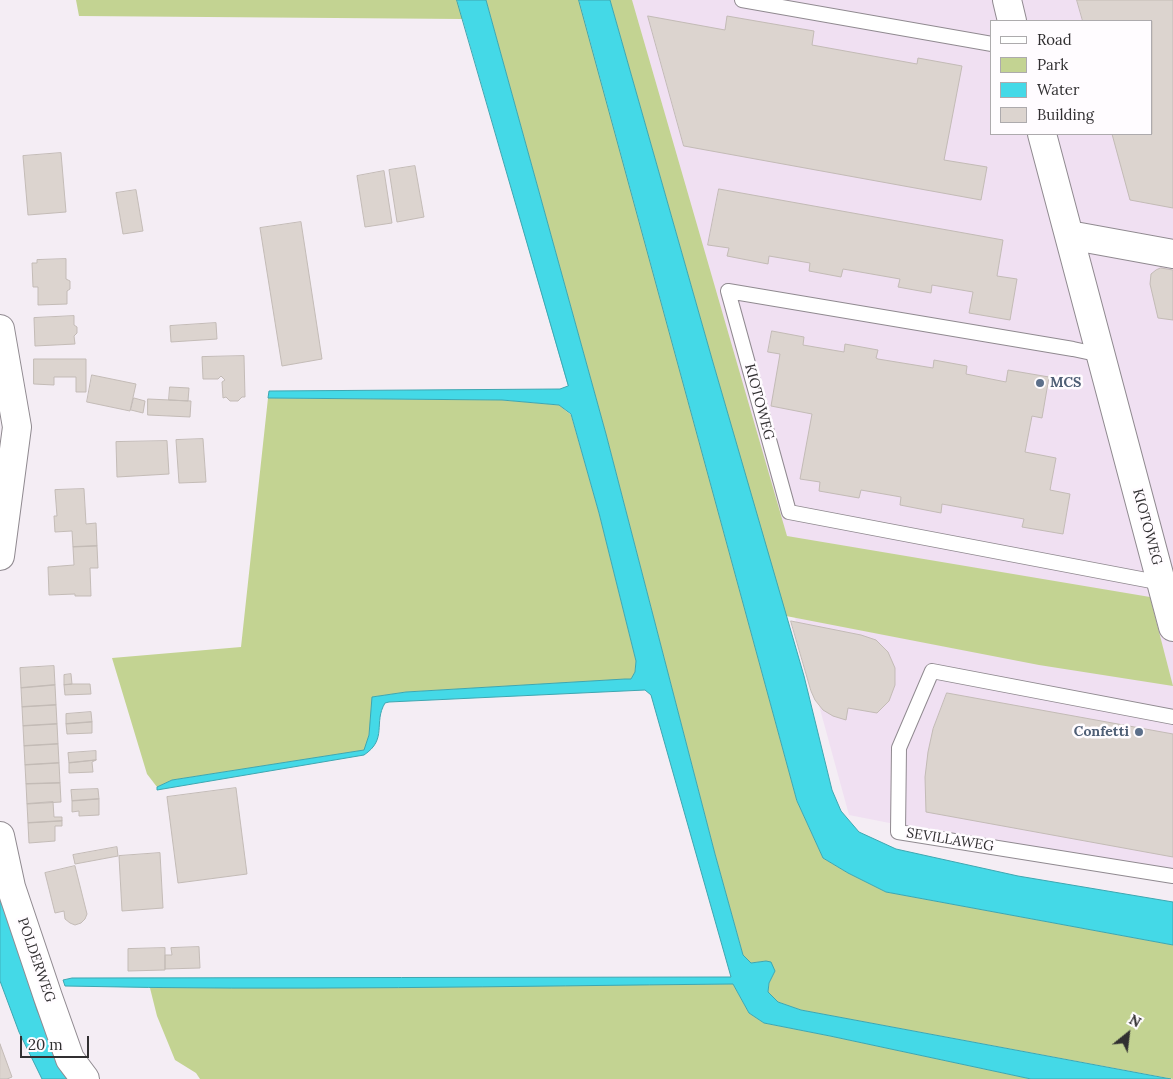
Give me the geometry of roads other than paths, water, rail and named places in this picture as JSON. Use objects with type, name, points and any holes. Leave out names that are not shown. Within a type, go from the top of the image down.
[{"type":"street","points":[[1007,0],[1012,20]]},
{"type":"street","name":"KIOTOWEG","points":[[1042,135],[1173,627]]},
{"type":"street","points":[[1069,235],[1173,254]]},
{"type":"street","points":[[0,329],[18,427],[0,556]]},
{"type":"street","name":"POLDERWEG","points":[[0,836],[11,887],[48,997],[70,1058],[85,1079]]},
{"type":"lane","points":[[742,0],[990,44]]},
{"type":"lane","name":"KIOTOWEG","points":[[1101,355],[728,291],[789,512],[1162,583]]},
{"type":"lane","name":"SEVILLAWEG","points":[[1173,717],[932,670],[899,748],[898,832],[1173,876]]},
{"type":"water","points":[[457,0],[486,0],[606,434],[743,955],[751,963],[771,962],[775,971],[769,983],[768,992],[778,1002],[801,1010],[1171,1079],[1031,1079],[764,1023],[749,1013],[733,984],[315,988],[65,986],[63,980],[72,978],[731,977],[651,695],[645,690],[389,702],[385,703],[382,710],[376,743],[364,755],[157,790],[157,787],[172,780],[364,750],[369,735],[372,697],[406,692],[631,679],[635,672],[636,661],[599,513],[571,414],[559,405],[502,400],[268,398],[269,391],[560,389],[568,386]]},
{"type":"water","points":[[579,0],[610,0],[804,676],[832,790],[841,811],[859,832],[896,849],[1018,876],[1173,902],[1173,945],[886,892],[823,858],[797,801]]},
{"type":"water","points":[[0,890],[37,1010],[61,1062],[73,1079],[42,1079],[19,1032],[0,981]]},
{"type":"place","name":"MCS","points":[[1040,383]]},
{"type":"place","name":"Confetti","points":[[1139,732]]}]
